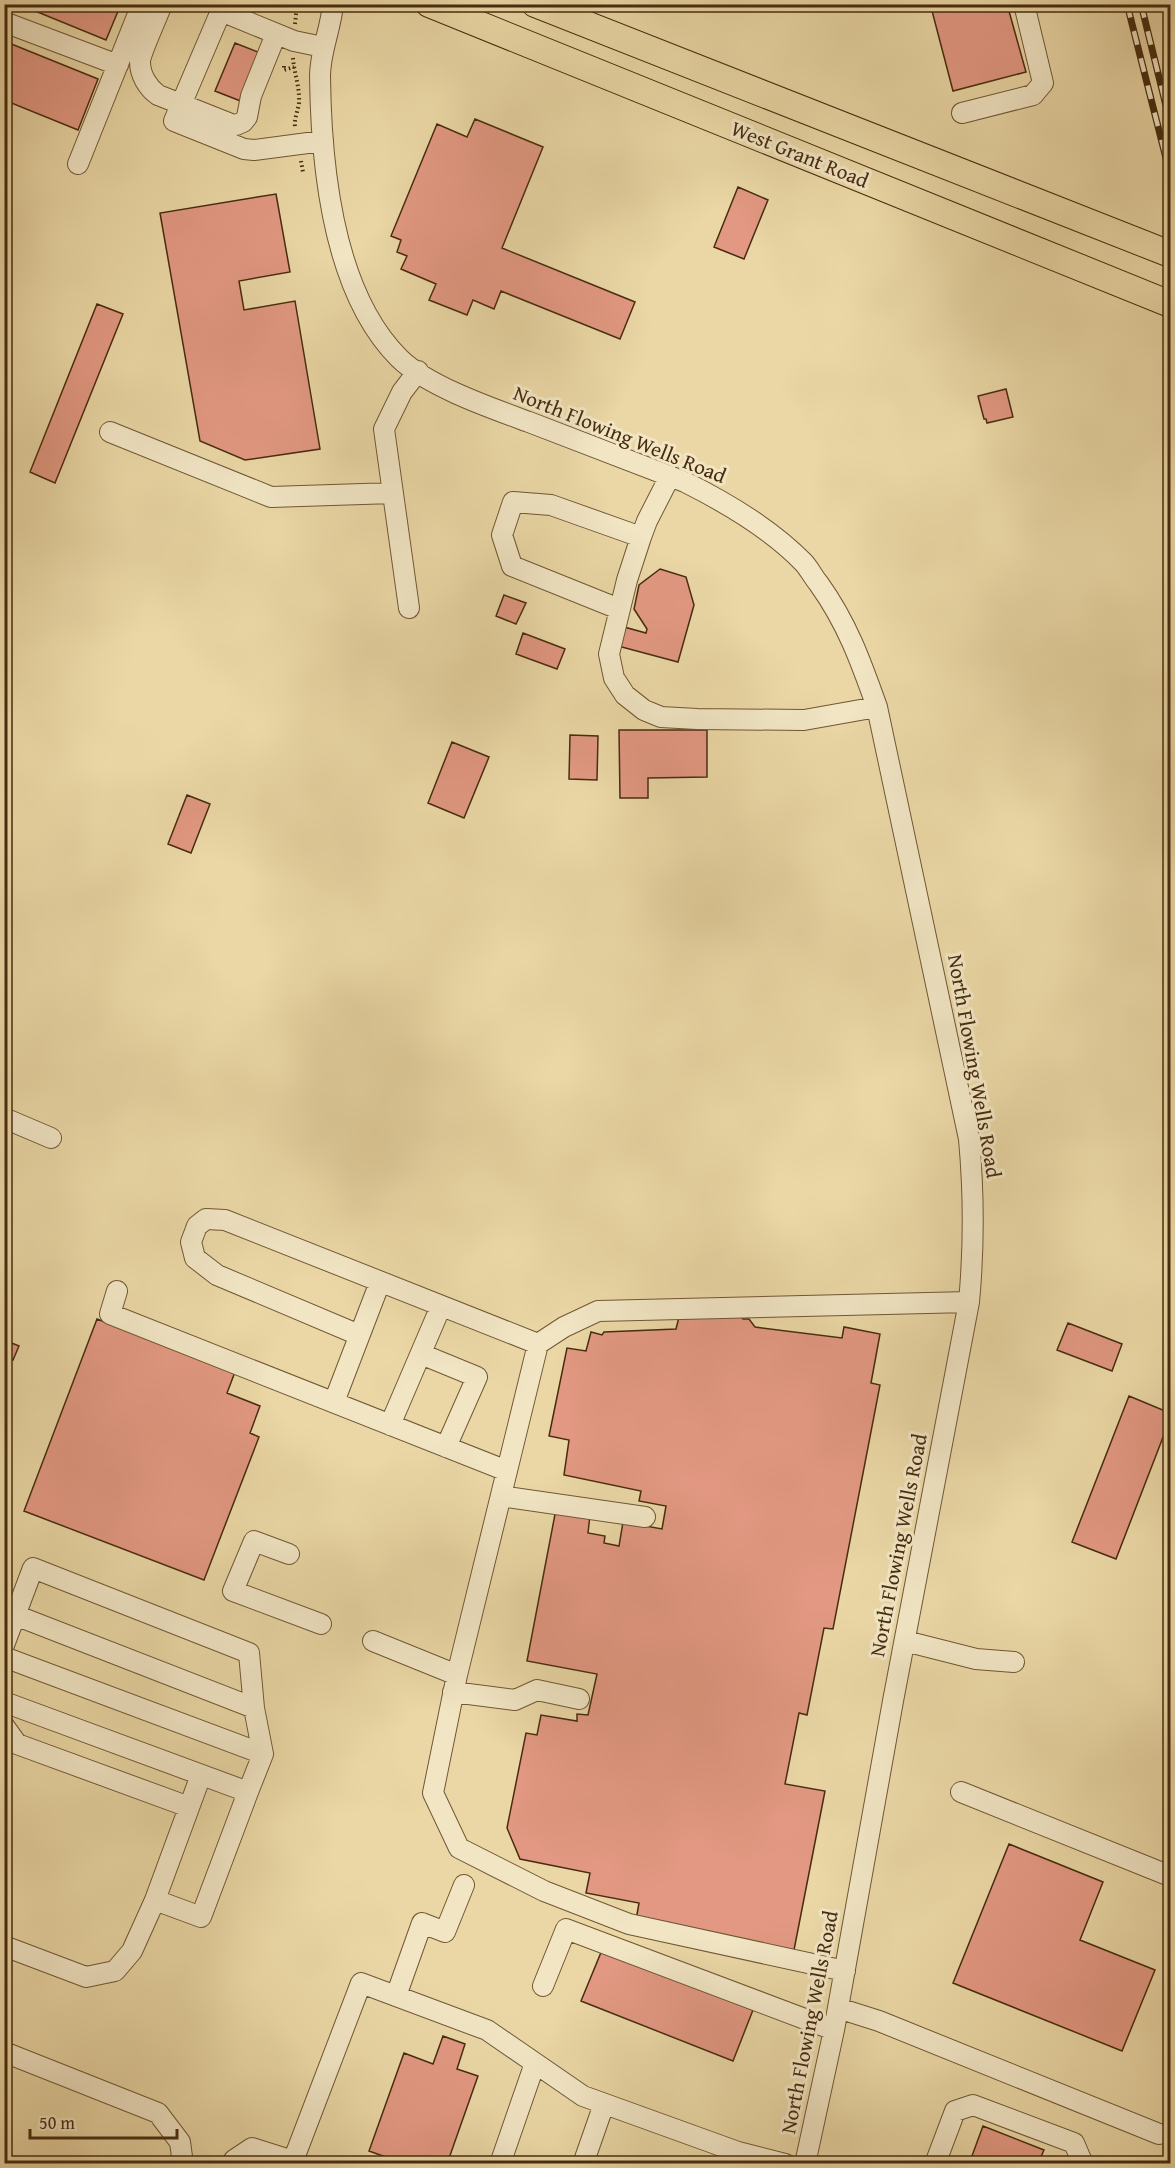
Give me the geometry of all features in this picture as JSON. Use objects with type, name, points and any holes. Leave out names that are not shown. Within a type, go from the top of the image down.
[{"type":"main road","name":"West Grant Road","points":[[429,4],[1170,304]]},
{"type":"main road","name":"West Grant Road","points":[[535,4],[1170,254]]},
{"type":"street","points":[[78,164],[142,4]]},
{"type":"street","points":[[162,4],[140,62],[145,81],[151,90],[231,124],[236,125],[243,122],[249,111],[251,96],[285,37]]},
{"type":"street","name":"North Flowing Wells Road","points":[[333,4],[323,47],[320,74],[327,185],[339,240],[357,297],[373,328],[400,359],[479,403],[670,476],[718,498],[766,532],[803,562],[830,600],[855,647],[877,707],[969,1140],[974,1192],[969,1302],[834,2030],[805,2163]]},
{"type":"street","points":[[962,113],[1033,95],[1042,83],[1024,4]]},
{"type":"street","points":[[323,47],[285,37],[213,8],[182,104],[174,121],[244,150],[324,141]]},
{"type":"street","points":[[4,22],[118,65]]},
{"type":"street","points":[[409,608],[384,429],[402,392],[418,371]]},
{"type":"street","points":[[110,432],[271,497],[393,493]]},
{"type":"street","points":[[670,476],[641,537],[619,609],[609,654],[614,678],[625,695],[644,710],[661,717],[697,719],[804,720],[877,707]]},
{"type":"street","points":[[619,609],[512,566],[502,535],[513,502],[551,505],[641,537]]},
{"type":"street","points":[[4,1118],[51,1137]]},
{"type":"street","points":[[359,1335],[217,1275],[195,1258],[191,1242],[197,1226],[207,1219],[225,1220],[538,1344]]},
{"type":"street","points":[[334,1402],[380,1282]]},
{"type":"street","points":[[117,1291],[110,1314],[507,1471]]},
{"type":"street","points":[[845,1971],[629,1924],[544,1891],[459,1848],[433,1793],[455,1683],[538,1344],[564,1327],[598,1311],[969,1302]]},
{"type":"street","points":[[390,1425],[441,1306]]},
{"type":"street","points":[[421,1354],[477,1377],[446,1447]]},
{"type":"street","points":[[501,1496],[645,1517]]},
{"type":"street","points":[[289,1554],[254,1541],[233,1591],[321,1624]]},
{"type":"street","points":[[4,1646],[33,1568],[249,1653],[254,1708],[263,1754],[201,1917],[155,1900]]},
{"type":"street","points":[[15,1615],[254,1708]]},
{"type":"street","points":[[373,1641],[455,1683],[515,1700],[537,1690],[579,1699]]},
{"type":"street","points":[[905,1641],[976,1659],[1014,1662]]},
{"type":"street","points":[[4,1657],[263,1754]]},
{"type":"street","points":[[4,1702],[248,1792]]},
{"type":"street","points":[[4,1726],[17,1744],[189,1807]]},
{"type":"street","points":[[4,1946],[86,1977],[115,1971],[132,1951],[155,1900],[201,1774]]},
{"type":"street","points":[[961,1792],[1170,1876]]},
{"type":"street","points":[[396,1996],[422,1923],[445,1932],[464,1885]]},
{"type":"street","points":[[543,1986],[566,1929],[834,2030]]},
{"type":"street","points":[[234,2160],[252,2148],[295,2162],[361,1983],[487,2030],[583,2096],[716,2154],[738,2152],[785,2163]]},
{"type":"street","points":[[838,2008],[879,2021],[1159,2134]]},
{"type":"street","points":[[4,2052],[158,2113],[180,2142],[183,2163]]},
{"type":"street","points":[[500,2163],[535,2063]]},
{"type":"street","points":[[583,2163],[604,2104]]},
{"type":"street","points":[[934,2163],[955,2111],[973,2105],[1074,2143],[1083,2163]]},
{"type":"path","points":[[297,4],[285,37],[298,81],[299,105],[294,123],[303,172]]},
{"type":"building","points":[[18,4],[121,4],[106,40]]},
{"type":"building","points":[[942,4],[1007,4],[1026,72],[953,91],[931,7]]},
{"type":"building","points":[[4,41],[98,79],[78,130],[4,100]]},
{"type":"building","points":[[235,43],[263,54],[243,102],[215,91]]},
{"type":"building","points":[[475,119],[543,147],[502,248],[635,302],[620,339],[501,291],[494,309],[473,300],[467,315],[429,300],[436,284],[401,269],[407,256],[397,252],[401,240],[391,236],[437,124],[467,137]]},
{"type":"building","points":[[738,187],[768,200],[744,259],[714,247]]},
{"type":"building","points":[[276,194],[290,272],[239,281],[244,310],[295,301],[320,449],[245,460],[200,441],[160,213]]},
{"type":"building","points":[[97,304],[123,314],[55,483],[30,472]]},
{"type":"building","points":[[1006,389],[1013,417],[987,423],[978,396]]},
{"type":"building","points":[[660,569],[686,577],[694,605],[678,662],[618,646],[624,627],[646,633],[647,629],[634,609],[639,585]]},
{"type":"building","points":[[504,595],[526,603],[516,624],[496,616]]},
{"type":"building","points":[[523,633],[565,649],[557,669],[516,654]]},
{"type":"building","points":[[619,730],[707,730],[707,777],[648,778],[648,798],[620,798]]},
{"type":"building","points":[[570,735],[598,736],[597,780],[569,779]]},
{"type":"building","points":[[452,742],[489,757],[464,818],[428,803]]},
{"type":"building","points":[[187,795],[210,804],[191,853],[168,844]]},
{"type":"building","points":[[739,1314],[743,1319],[749,1319],[755,1327],[842,1338],[844,1327],[880,1334],[871,1383],[880,1385],[833,1629],[824,1628],[807,1715],[799,1713],[785,1784],[825,1791],[794,1950],[636,1920],[639,1903],[586,1893],[590,1873],[520,1859],[507,1828],[526,1733],[537,1735],[541,1715],[577,1721],[577,1714],[588,1715],[597,1674],[527,1661],[556,1509],[590,1515],[588,1533],[605,1536],[604,1543],[619,1546],[623,1522],[662,1529],[666,1506],[639,1501],[641,1491],[564,1475],[569,1440],[549,1436],[567,1348],[586,1351],[591,1332],[602,1335],[604,1332],[676,1329],[679,1317]]},
{"type":"building","points":[[97,1319],[235,1372],[227,1393],[260,1406],[250,1433],[259,1437],[204,1580],[24,1511]]},
{"type":"building","points":[[1068,1323],[1122,1344],[1112,1371],[1057,1350]]},
{"type":"building","points":[[4,1340],[19,1346],[13,1360],[4,1357]]},
{"type":"building","points":[[1129,1396],[1170,1413],[1170,1419],[1116,1559],[1072,1542]]},
{"type":"building","points":[[1009,1844],[1103,1882],[1080,1940],[1155,1970],[1122,2051],[953,1983]]},
{"type":"building","points":[[602,1950],[753,2010],[733,2061],[581,2001]]},
{"type":"building","points":[[443,2036],[465,2044],[457,2069],[478,2076],[447,2164],[405,2164],[369,2151],[404,2053],[433,2064]]},
{"type":"building","points":[[983,2126],[1044,2150],[1038,2164],[969,2164]]},
{"type":"railway","points":[[1127,4],[1170,174]]},
{"type":"railway","points":[[1141,4],[1170,122]]}]
